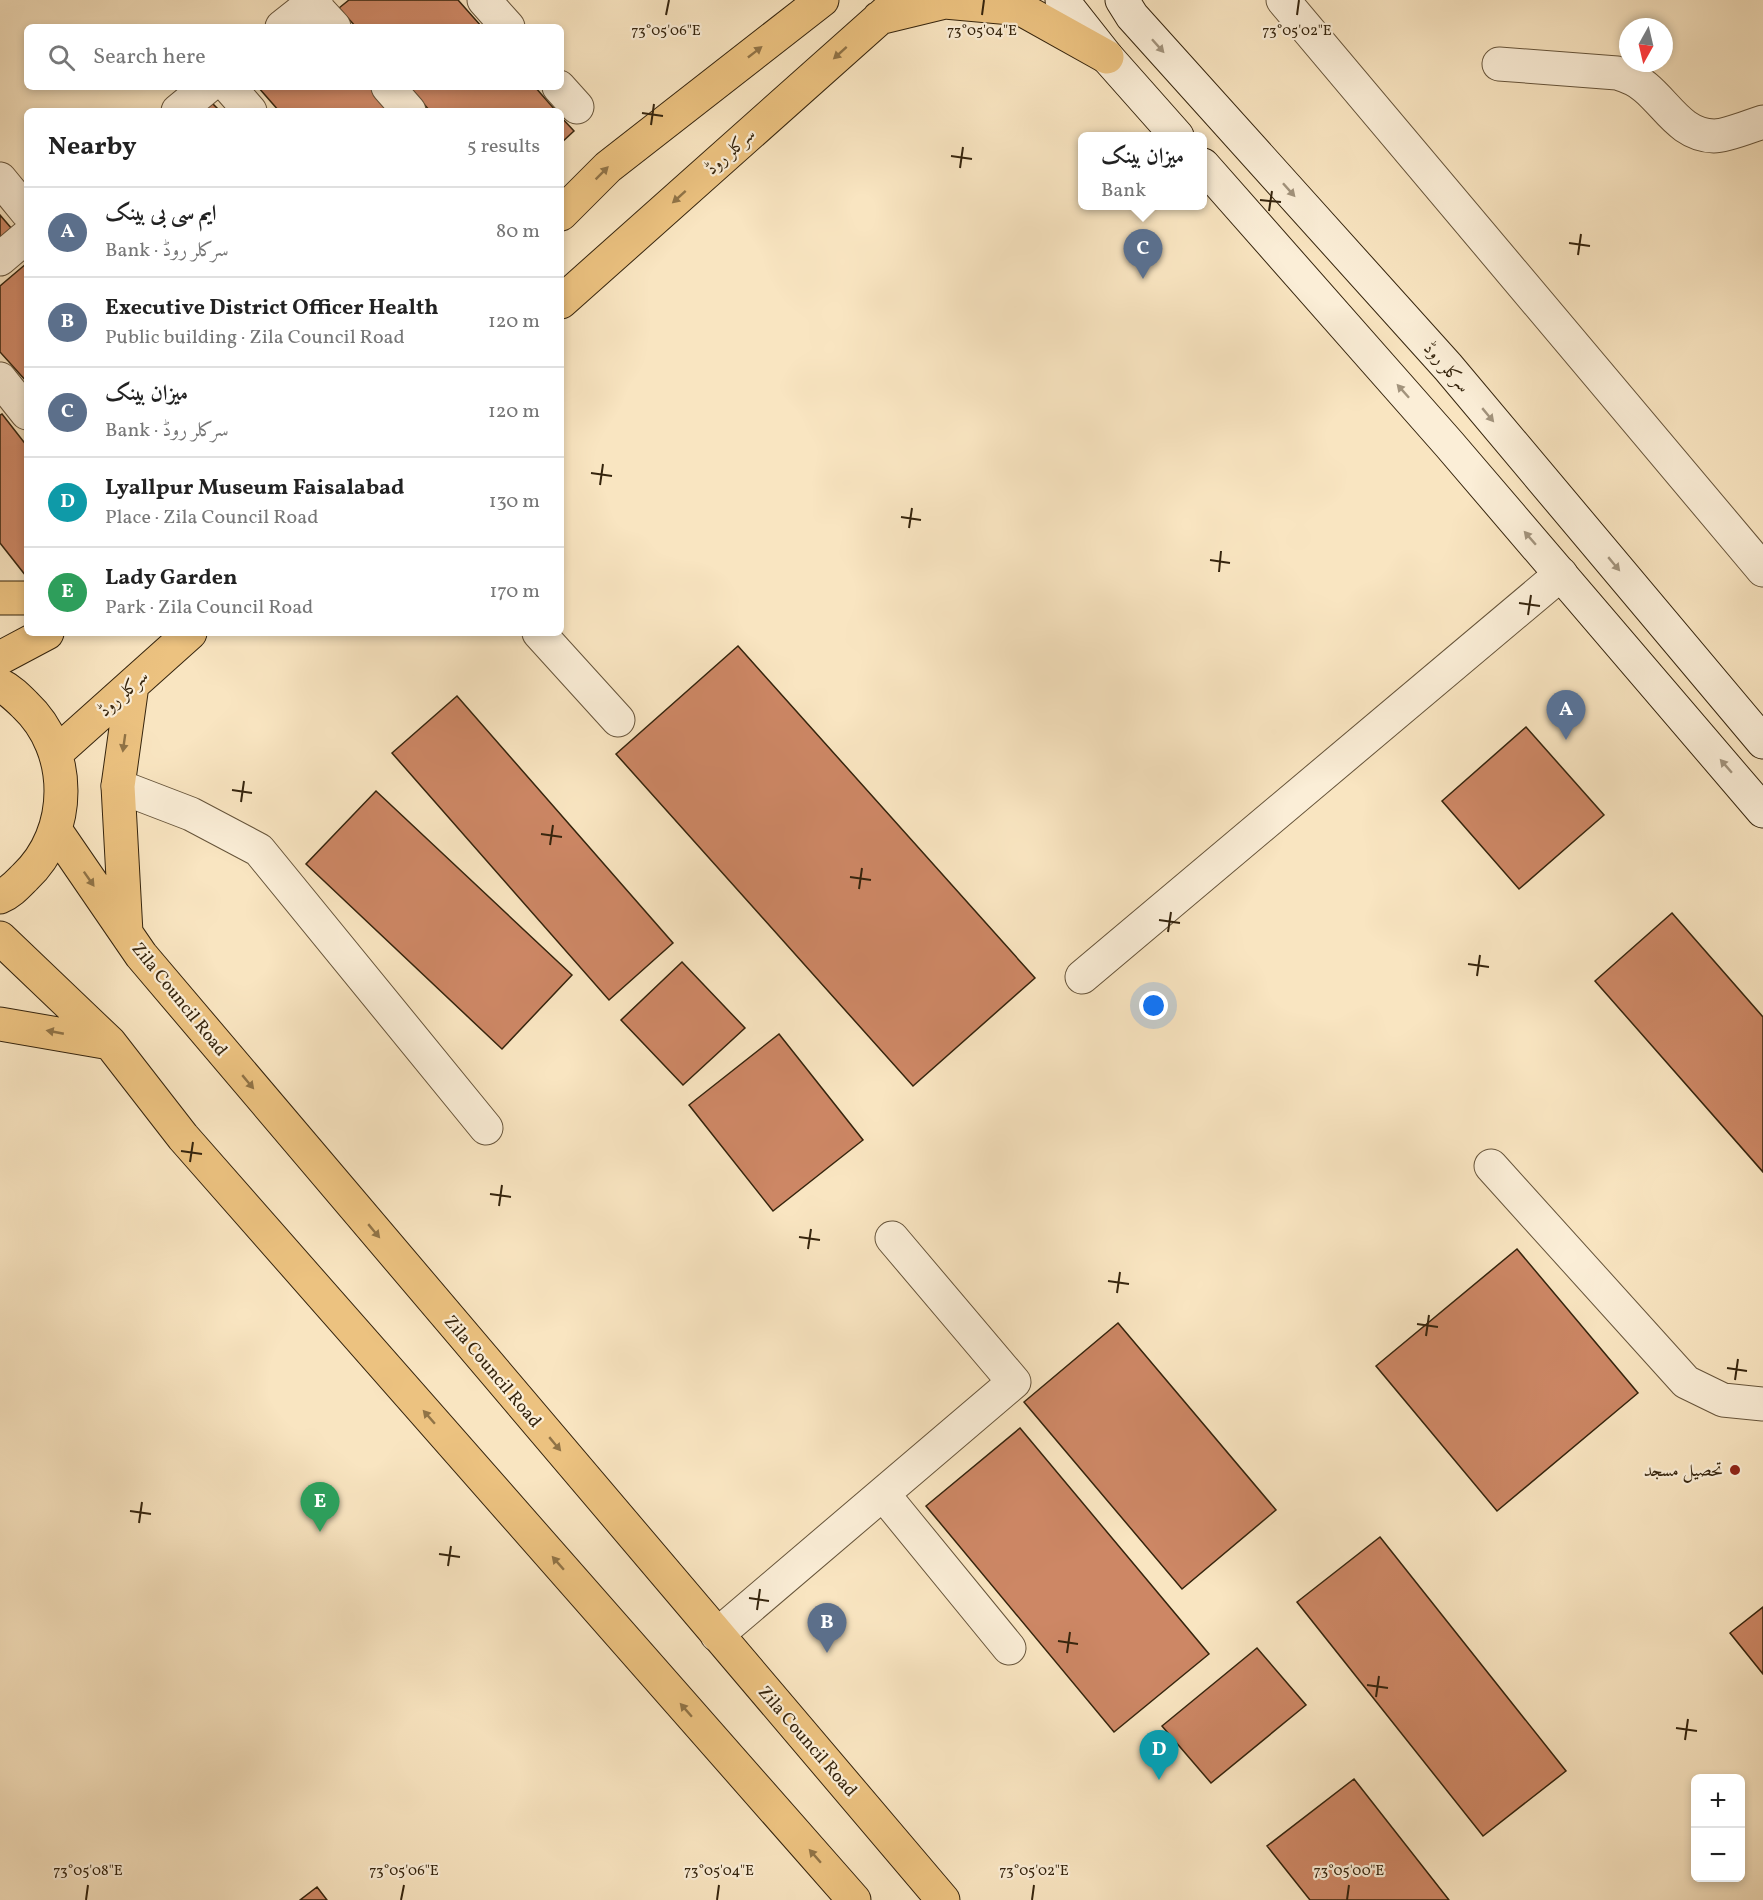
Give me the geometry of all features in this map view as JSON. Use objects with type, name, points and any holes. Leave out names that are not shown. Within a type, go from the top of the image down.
[{"type":"main road","points":[[564,211],[608,166],[822,0]]},
{"type":"main road","points":[[890,9],[945,2],[1021,9],[1107,57]]},
{"type":"main road","name":"سرکلر روڈ","points":[[564,299],[890,9]]},
{"type":"main road","points":[[0,598],[24,598]]},
{"type":"main road","points":[[0,658],[41,636]]},
{"type":"main road","name":"سرکلر روڈ","points":[[56,753],[187,636]]},
{"type":"main road","points":[[0,685],[9,689],[38,717],[56,753],[63,792],[56,831],[37,866],[7,894],[0,897]]},
{"type":"main road","points":[[126,933],[118,786],[132,685]]},
{"type":"main road","name":"Zila Council Road","points":[[56,831],[148,964],[944,1900]]},
{"type":"main road","points":[[0,938],[110,1042],[183,1137],[854,1900]]},
{"type":"main road","points":[[0,1024],[110,1042]]},
{"type":"street","points":[[484,0],[505,24]]},
{"type":"street","points":[[1062,0],[1107,57],[1173,132]]},
{"type":"street","name":"سرکلر روڈ","points":[[1122,0],[1132,16],[1448,367],[1763,742]]},
{"type":"street","points":[[1283,0],[1763,570]]},
{"type":"street","points":[[286,24],[314,1],[332,24]]},
{"type":"street","points":[[1499,64],[1617,73],[1633,78],[1646,87],[1682,126],[1698,134],[1717,136],[1763,122]]},
{"type":"street","points":[[182,108],[203,90]]},
{"type":"street","points":[[232,90],[247,108]]},
{"type":"street","points":[[391,90],[407,108]]},
{"type":"street","points":[[1207,170],[1449,444],[1763,811]]},
{"type":"street","points":[[0,179],[24,208]]},
{"type":"street","points":[[0,259],[24,239]]},
{"type":"street","points":[[1082,977],[1561,574]]},
{"type":"street","points":[[542,636],[618,720]]},
{"type":"street","points":[[118,786],[191,814],[258,850],[486,1128]]},
{"type":"street","points":[[1491,1166],[1686,1383],[1723,1400],[1763,1404]]},
{"type":"street","points":[[717,1635],[1014,1382],[892,1238]]},
{"type":"street","points":[[883,1494],[1009,1648]]},
{"type":"building","points":[[349,0],[458,0],[479,24],[353,24],[339,8]]},
{"type":"building","points":[[261,90],[379,90],[394,108],[276,108]]},
{"type":"building","points":[[412,90],[538,90],[553,108],[427,108]]},
{"type":"building","points":[[210,101],[217,108],[202,108]]},
{"type":"building","points":[[564,120],[574,131],[564,140]]},
{"type":"building","points":[[0,215],[12,229],[0,239]]},
{"type":"building","points":[[24,266],[24,379],[0,352],[0,286]]},
{"type":"building","points":[[2,414],[24,442],[24,573],[0,543],[0,415]]},
{"type":"building","points":[[738,646],[1035,978],[913,1086],[616,754]]},
{"type":"building","points":[[457,696],[673,943],[609,1000],[392,753]]},
{"type":"building","points":[[1526,727],[1604,815],[1519,889],[1442,801]]},
{"type":"building","points":[[376,791],[572,975],[502,1049],[306,864]]},
{"type":"building","points":[[1672,913],[1763,1017],[1763,1172],[1595,981]]},
{"type":"building","points":[[682,962],[745,1028],[683,1085],[621,1020]]},
{"type":"building","points":[[779,1034],[863,1140],[773,1211],[689,1105]]},
{"type":"building","points":[[1517,1249],[1638,1393],[1497,1511],[1376,1366]]},
{"type":"building","points":[[1118,1323],[1276,1510],[1182,1589],[1024,1402]]},
{"type":"building","points":[[1020,1428],[1209,1654],[1114,1732],[926,1506]]},
{"type":"building","points":[[1380,1537],[1566,1771],[1483,1836],[1297,1602]]},
{"type":"building","points":[[1763,1607],[1763,1674],[1730,1633]]},
{"type":"building","points":[[1257,1648],[1306,1705],[1211,1783],[1162,1726]]},
{"type":"building","points":[[1354,1779],[1449,1900],[1310,1900],[1267,1846]]},
{"type":"building","points":[[317,1887],[327,1900],[300,1900]]},
{"type":"place","name":"میزان بینک","points":[[1143,279]]},
{"type":"place","name":"ایم سی بی بینک","points":[[1566,740]]},
{"type":"place","name":"تحصیل مسجد","points":[[1735,1470]]},
{"type":"place","name":"Lady Garden","points":[[320,1532]]},
{"type":"place","name":"Executive District Officer Health","points":[[827,1653]]},
{"type":"place","name":"Lyallpur Museum Faisalabad","points":[[1159,1780]]}]
